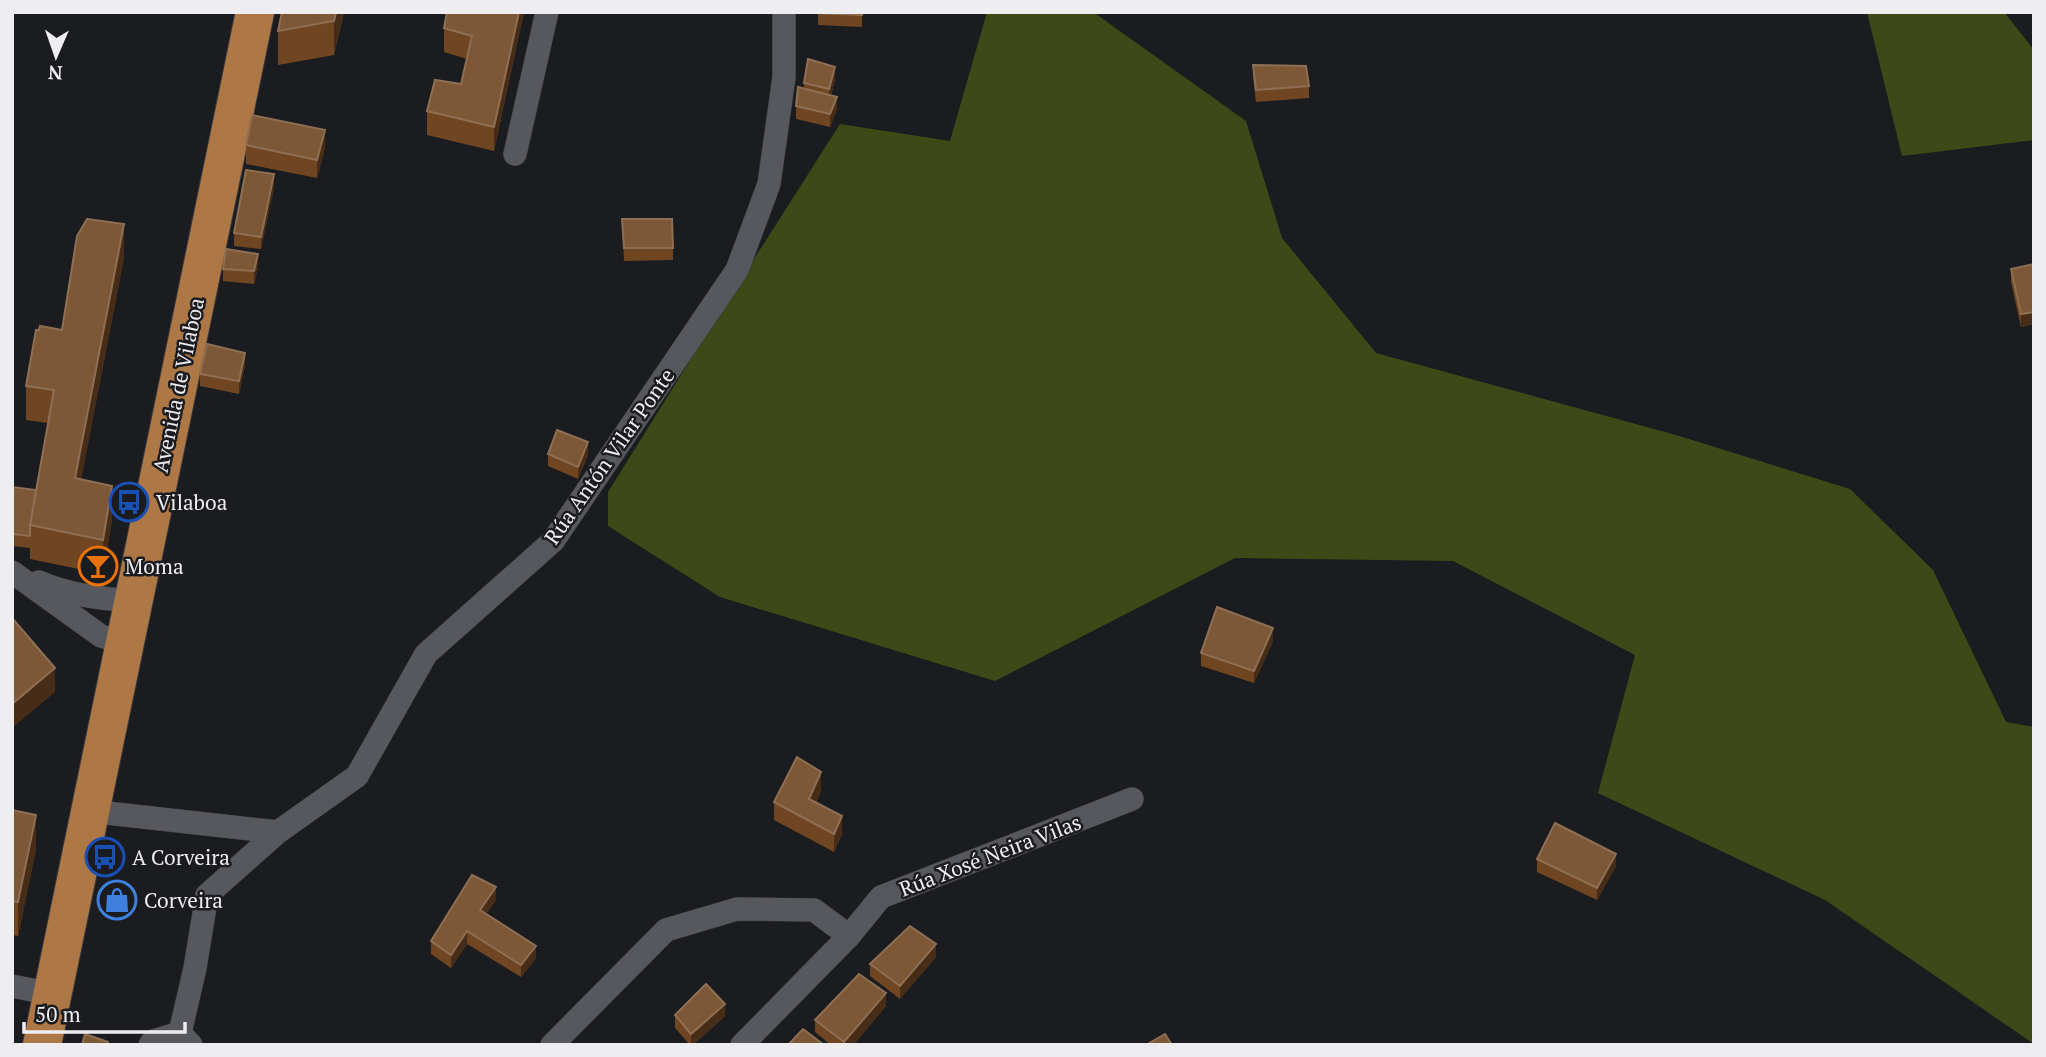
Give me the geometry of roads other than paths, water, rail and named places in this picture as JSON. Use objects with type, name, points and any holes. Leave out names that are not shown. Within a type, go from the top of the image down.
[{"type":"highway","name":"Avenida de Vilaboa","points":[[42,1045],[255,12]]},
{"type":"street","points":[[515,155],[547,12]]},
{"type":"street","name":"Rúa Antón Vilar Ponte","points":[[186,1039],[207,895],[278,832],[357,776],[426,654],[553,541],[737,270],[769,184],[785,77],[784,12]]},
{"type":"street","points":[[13,572],[58,590],[95,598],[135,601]]},
{"type":"street","points":[[13,572],[101,636],[126,643]]},
{"type":"street","points":[[83,623],[79,611],[83,603],[95,598]]},
{"type":"street","name":"Rúa Xosé Neira Vilas","points":[[742,1045],[849,936],[881,898],[1132,799]]},
{"type":"street","points":[[89,811],[278,832]]},
{"type":"street","points":[[552,1045],[666,930],[737,909],[814,910],[849,936]]},
{"type":"street","points":[[12,986],[52,993]]},
{"type":"street","points":[[150,1045],[153,1041],[186,1039]]},
{"type":"place","name":"Vilaboa","points":[[129,502]]},
{"type":"place","name":"Moma","points":[[98,566]]},
{"type":"place","name":"A Corveira","points":[[105,857]]},
{"type":"place","name":"Corveira","points":[[117,900]]}]
